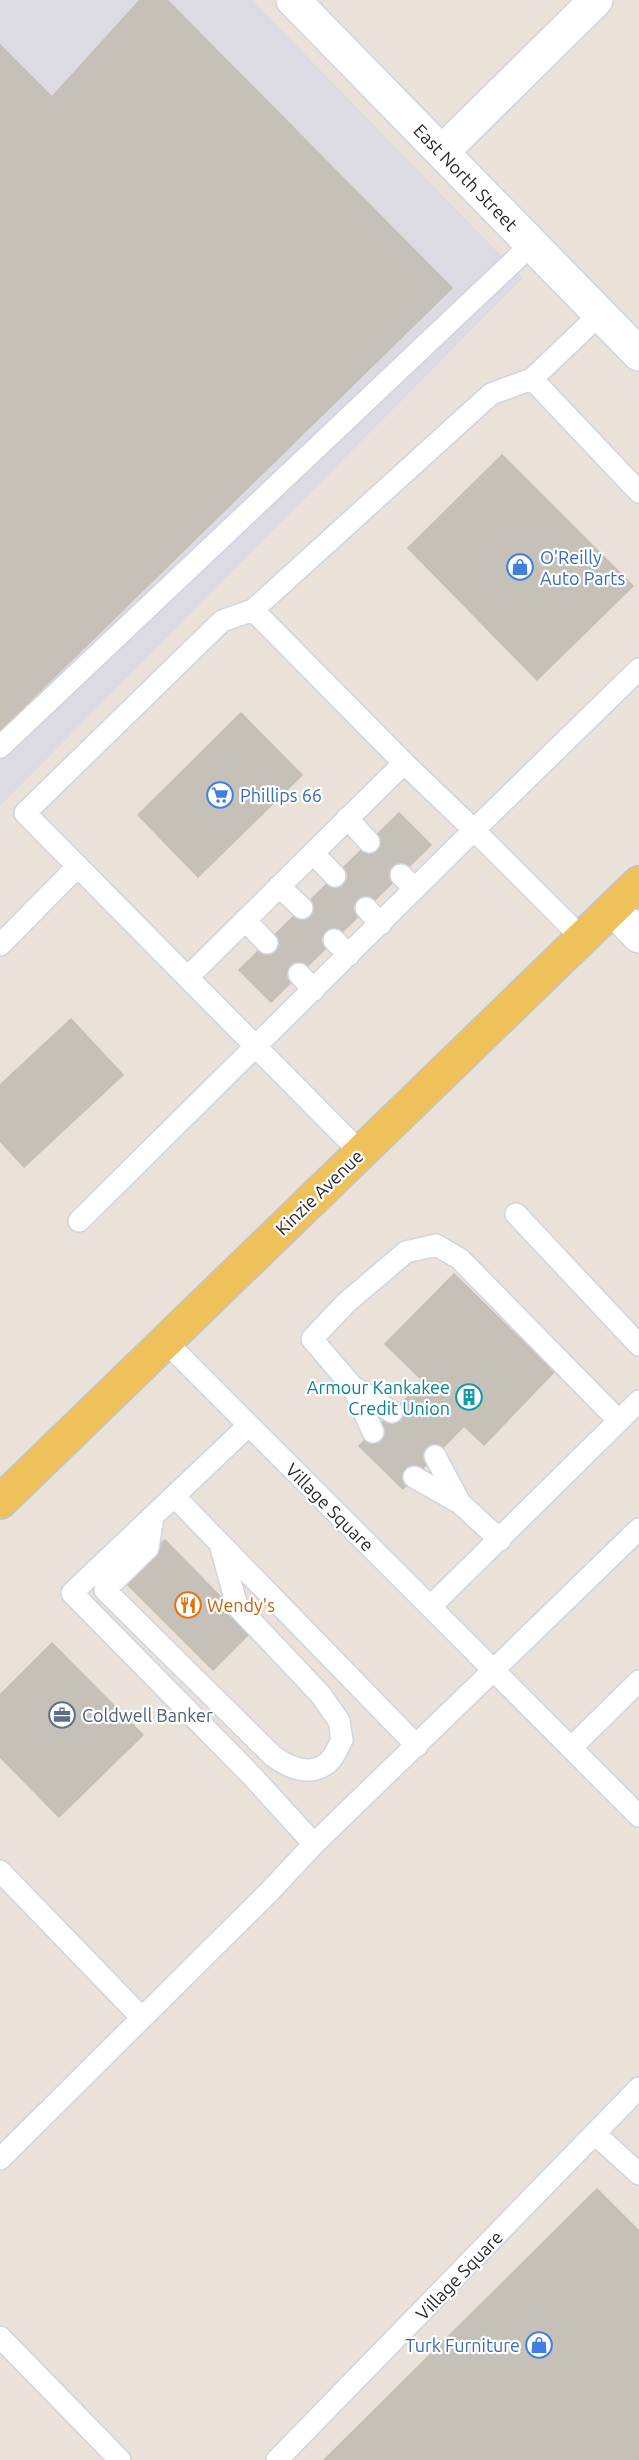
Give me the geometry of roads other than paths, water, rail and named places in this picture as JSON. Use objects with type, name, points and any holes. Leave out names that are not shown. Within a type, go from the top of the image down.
[{"type":"main road","name":"Kinzie Avenue","points":[[0,1502],[639,883]]},
{"type":"street","name":"East North Street","points":[[293,0],[639,354]]},
{"type":"street","points":[[442,152],[596,0]]},
{"type":"street","points":[[613,909],[639,936]]},
{"type":"lane","points":[[0,747],[532,244]]},
{"type":"lane","points":[[360,1152],[25,813],[222,621],[253,610],[491,394],[532,379],[600,314]]},
{"type":"lane","points":[[532,379],[639,492]]},
{"type":"lane","points":[[253,610],[582,939]]},
{"type":"lane","points":[[79,1221],[381,924],[408,882],[474,830],[639,669]]},
{"type":"lane","points":[[188,977],[404,763]]},
{"type":"lane","points":[[347,818],[369,842]]},
{"type":"lane","points":[[313,853],[335,876]]},
{"type":"lane","points":[[0,945],[78,866]]},
{"type":"lane","points":[[279,886],[302,908]]},
{"type":"lane","points":[[366,908],[381,924]]},
{"type":"lane","points":[[245,920],[267,943]]},
{"type":"lane","points":[[334,940],[349,956]]},
{"type":"lane","points":[[299,974],[314,990]]},
{"type":"lane","points":[[516,1214],[639,1345]]},
{"type":"lane","points":[[373,1432],[352,1386],[312,1339],[346,1303],[406,1252],[436,1245],[460,1259],[619,1421]]},
{"type":"lane","name":"Village Square","points":[[165,1341],[639,1816]]},
{"type":"lane","points":[[352,1386],[392,1412]]},
{"type":"lane","points":[[431,1606],[639,1401]]},
{"type":"lane","points":[[248,1426],[72,1593],[251,1775],[314,1844]]},
{"type":"lane","points":[[435,1456],[460,1503]]},
{"type":"lane","points":[[414,1477],[460,1503],[500,1540]]},
{"type":"lane","points":[[174,1496],[417,1746]]},
{"type":"lane","points":[[153,1516],[148,1548],[105,1590],[273,1756],[291,1768],[313,1769],[328,1764],[342,1740],[339,1721],[321,1695],[237,1606],[220,1544]]},
{"type":"lane","points":[[1,2157],[269,1892],[314,1844],[639,1529]]},
{"type":"lane","points":[[571,1748],[639,1681]]},
{"type":"lane","points":[[0,1871],[142,2018]]},
{"type":"lane","name":"Village Square","points":[[278,2460],[639,2088]]},
{"type":"lane","points":[[595,2134],[639,2175]]},
{"type":"lane","points":[[0,2337],[120,2460]]},
{"type":"place","name":"O'Reilly Auto Parts","points":[[520,567]]},
{"type":"place","name":"Phillips 66","points":[[220,795]]},
{"type":"place","name":"Armour Kankakee Credit Union","points":[[469,1397]]},
{"type":"place","name":"Wendy's","points":[[188,1605]]},
{"type":"place","name":"Coldwell Banker","points":[[62,1715]]},
{"type":"place","name":"Turk Furniture","points":[[539,2345]]}]
